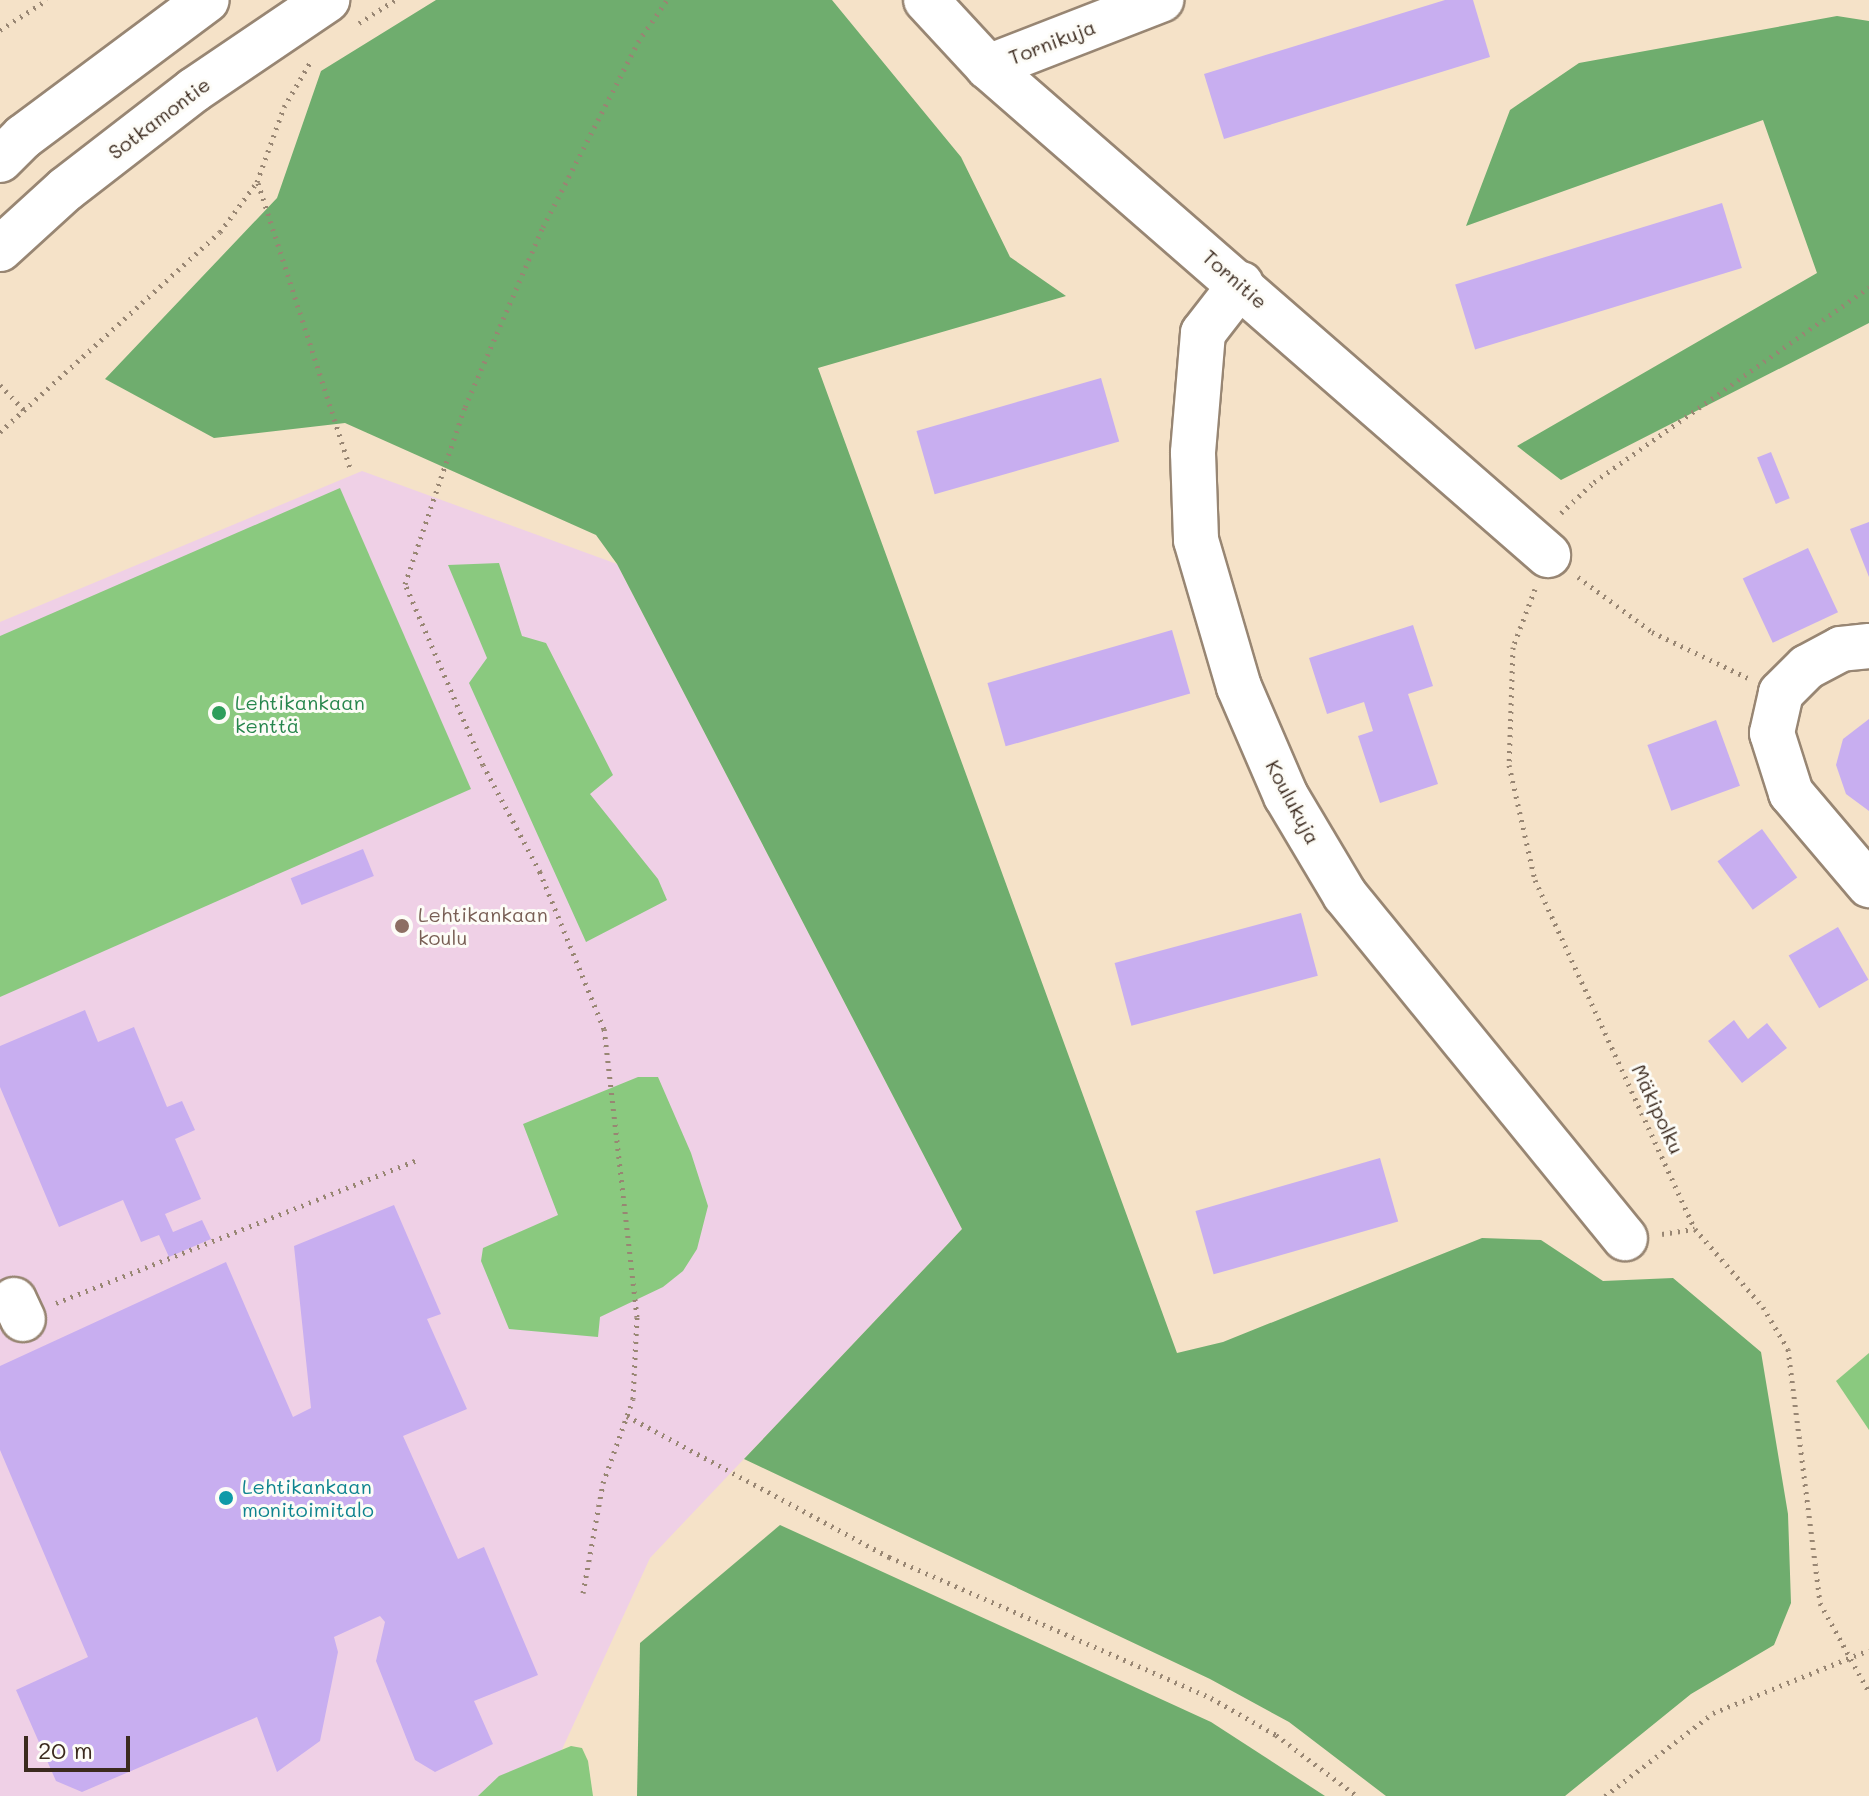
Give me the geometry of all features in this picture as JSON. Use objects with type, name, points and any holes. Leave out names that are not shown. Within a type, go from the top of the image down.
[{"type":"main road","points":[[0,160],[23,137],[207,0]]},
{"type":"main road","name":"Tornitie","points":[[926,0],[988,67],[1241,284],[1540,548]]},
{"type":"main road","name":"Tornikuja","points":[[988,67],[1161,0]]},
{"type":"main road","name":"Sotkamontie","points":[[0,249],[66,189],[194,90],[342,12]]},
{"type":"main road","name":"Koulukuja","points":[[1241,284],[1203,333],[1193,453],[1196,540],[1239,687],[1286,796],[1345,895],[1625,1238]]},
{"type":"main road","points":[[1869,646],[1841,649],[1807,667],[1781,693],[1772,733],[1791,793],[1869,885]]},
{"type":"path","points":[[0,30],[47,0]]},
{"type":"path","points":[[342,12],[395,0]]},
{"type":"path","points":[[583,1593],[603,1483],[633,1399],[637,1317],[604,1029],[540,872],[483,765],[405,584],[465,407],[543,227],[638,42],[667,0]]},
{"type":"path","points":[[0,432],[220,232],[257,182],[284,107],[315,56]]},
{"type":"path","points":[[257,182],[351,471]]},
{"type":"path","points":[[1781,693],[1652,632],[1540,548],[1594,482],[1869,287]]},
{"type":"path","points":[[0,385],[24,410]]},
{"type":"path","name":"Mäkipolku","points":[[1540,548],[1513,647],[1509,765],[1535,880],[1695,1229],[1763,1307],[1788,1349],[1820,1603],[1847,1658],[1869,1692]]},
{"type":"path","points":[[30,1308],[417,1160]]},
{"type":"path","points":[[627,1416],[889,1557],[1211,1698],[1276,1735],[1357,1796]]},
{"type":"path","points":[[1605,1796],[1713,1713],[1869,1650]]},
{"type":"shaded area","name":"Lehtikankaan koulu","points":[[362,471],[617,564],[962,1229],[650,1558],[559,1756],[492,1796],[0,1796],[0,622]]},
{"type":"green space","points":[[436,0],[832,0],[961,157],[1010,257],[1066,296],[818,368],[1177,1353],[1223,1342],[1482,1238],[1541,1240],[1603,1281],[1673,1278],[1761,1352],[1788,1514],[1791,1603],[1774,1645],[1691,1694],[1565,1796],[1386,1796],[1289,1722],[1210,1679],[744,1459],[962,1229],[617,564],[596,535],[345,423],[214,438],[105,379],[277,198],[321,71]]},
{"type":"green space","points":[[1837,16],[1869,21],[1869,323],[1561,480],[1517,446],[1817,273],[1763,120],[1466,226],[1510,110],[1579,63]]},
{"type":"green space","name":"Lehtikankaan kenttä","points":[[340,488],[471,789],[0,997],[0,636]]},
{"type":"green space","points":[[499,563],[522,636],[546,643],[613,775],[590,794],[658,879],[667,900],[586,942],[469,683],[487,658],[448,565]]},
{"type":"green space","points":[[638,1077],[658,1077],[691,1153],[708,1206],[697,1249],[683,1271],[663,1287],[600,1317],[598,1337],[509,1329],[481,1261],[483,1248],[558,1215],[523,1124]]},
{"type":"green space","points":[[1869,1353],[1869,1430],[1836,1381]]},
{"type":"green space","points":[[780,1525],[1211,1722],[1325,1796],[637,1796],[640,1643]]},
{"type":"green space","points":[[571,1746],[582,1748],[588,1761],[593,1796],[478,1796],[499,1776]]},
{"type":"building","points":[[1445,0],[1473,0],[1490,57],[1224,139],[1204,74]]},
{"type":"building","points":[[1722,203],[1742,268],[1475,350],[1455,285]]},
{"type":"building","points":[[1101,378],[1119,441],[935,494],[916,431]]},
{"type":"building","points":[[1771,452],[1790,498],[1776,504],[1757,458]]},
{"type":"building","points":[[1869,522],[1869,577],[1850,529]]},
{"type":"building","points":[[1808,548],[1838,612],[1773,643],[1743,578]]},
{"type":"building","points":[[1413,625],[1433,686],[1408,694],[1438,784],[1380,803],[1358,736],[1373,731],[1364,702],[1327,714],[1309,658]]},
{"type":"building","points":[[1172,630],[1190,693],[1006,746],[987,683]]},
{"type":"building","points":[[1869,719],[1869,811],[1846,794],[1836,765],[1843,739]]},
{"type":"building","points":[[1716,720],[1740,786],[1671,811],[1647,745]]},
{"type":"building","points":[[1762,829],[1797,878],[1753,910],[1718,861]]},
{"type":"building","points":[[363,849],[374,876],[302,905],[291,878]]},
{"type":"building","points":[[1301,913],[1318,976],[1131,1026],[1115,963]]},
{"type":"building","points":[[1838,927],[1868,980],[1819,1008],[1789,956]]},
{"type":"building","points":[[85,1010],[98,1042],[134,1027],[167,1107],[182,1101],[195,1130],[175,1139],[201,1199],[165,1214],[173,1232],[202,1220],[211,1239],[169,1257],[159,1235],[141,1242],[123,1200],[59,1227],[0,1087],[0,1046]]},
{"type":"building","points":[[1734,1020],[1748,1039],[1767,1023],[1787,1048],[1742,1083],[1708,1041]]},
{"type":"building","points":[[1380,1158],[1398,1221],[1214,1274],[1195,1211]]},
{"type":"building","name":"Lehtikankaan monitoimitalo","points":[[394,1205],[441,1314],[427,1319],[467,1409],[403,1436],[458,1559],[484,1547],[538,1675],[474,1701],[493,1744],[435,1772],[415,1760],[376,1661],[385,1622],[380,1616],[334,1637],[338,1652],[320,1741],[277,1772],[257,1717],[82,1792],[56,1781],[16,1690],[88,1657],[0,1450],[0,1366],[226,1262],[293,1417],[311,1408],[294,1246]]},
{"type":"place","name":"Lehtikankaan kenttä","points":[[219,713]]},
{"type":"place","name":"Lehtikankaan koulu","points":[[402,926]]},
{"type":"place","name":"Lehtikankaan monitoimitalo","points":[[226,1498]]}]
